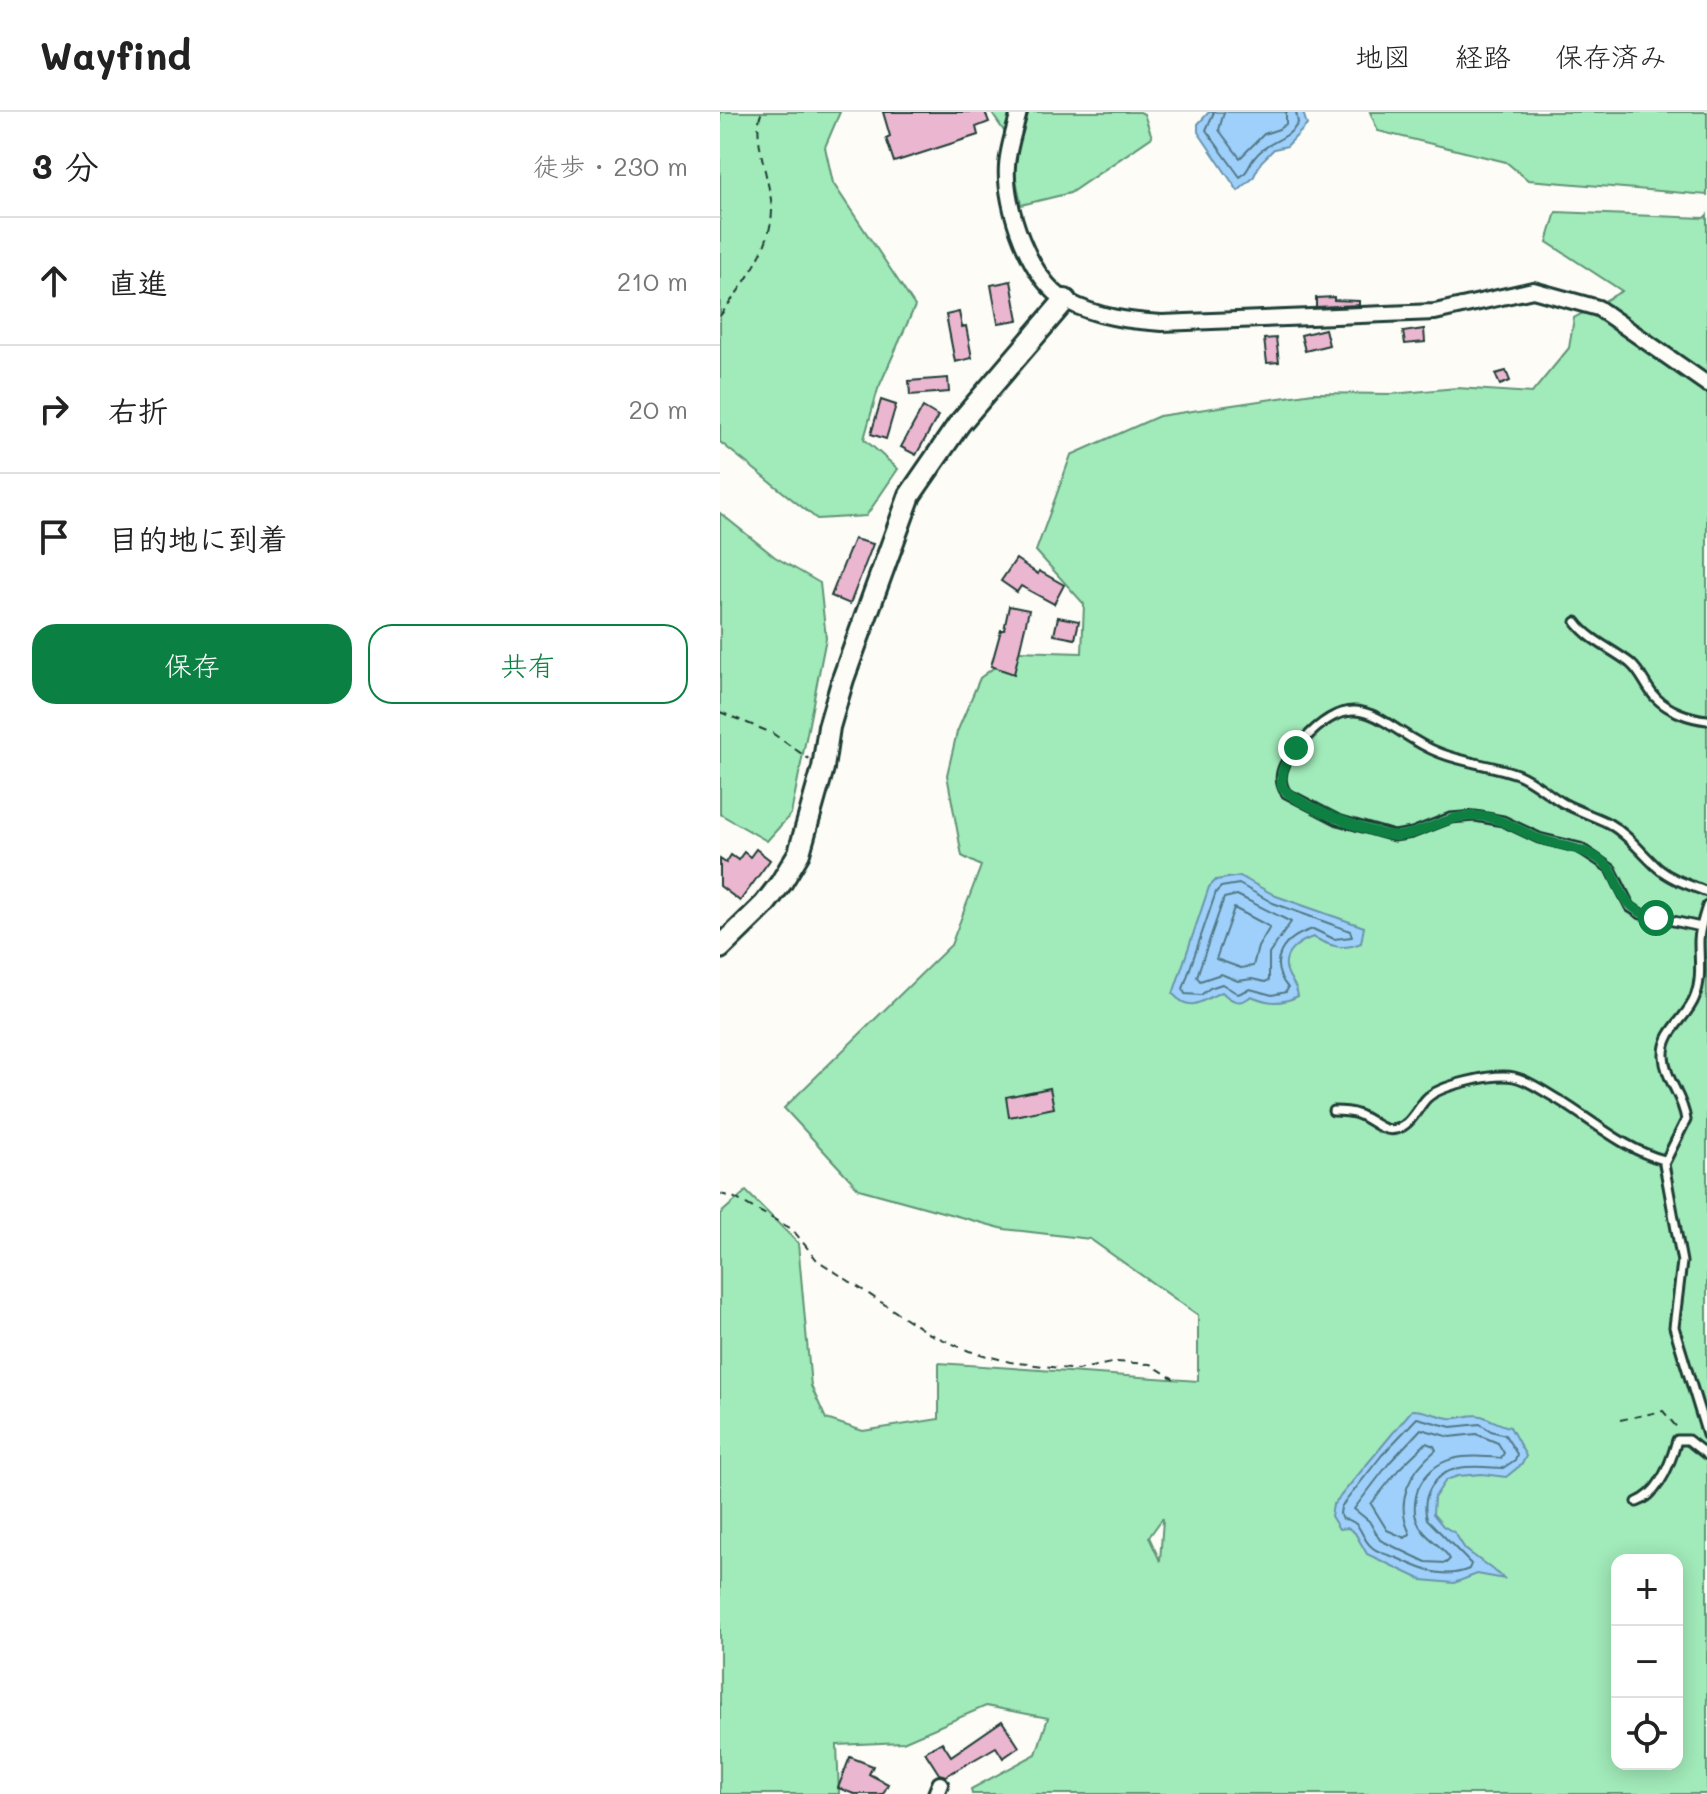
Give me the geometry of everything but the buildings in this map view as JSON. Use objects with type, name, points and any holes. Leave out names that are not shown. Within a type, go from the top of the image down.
[{"type":"street","points":[[1019,112],[1007,166],[1011,210],[1037,270],[1065,300],[1128,321],[1189,323],[1435,312],[1533,290],[1598,308],[1707,384]]},
{"type":"street","points":[[720,948],[764,905],[799,853],[823,768],[829,727],[843,679],[910,495],[959,424],[1065,300]]},
{"type":"lane","points":[[1576,622],[1583,632],[1631,665],[1655,697],[1682,714],[1707,720]]},
{"type":"lane","points":[[1701,927],[1641,914],[1630,907],[1611,869],[1598,860],[1580,848],[1539,838],[1503,821],[1475,816],[1450,818],[1412,833],[1394,836],[1338,820],[1286,793],[1281,776],[1284,763],[1307,735],[1330,716],[1358,710],[1375,716],[1438,753],[1515,773],[1530,780],[1567,805],[1627,836],[1671,877],[1707,892]]},
{"type":"lane","points":[[1707,906],[1701,927],[1699,983],[1695,998],[1665,1043],[1664,1058],[1680,1095],[1686,1120],[1664,1160],[1682,1262],[1674,1327],[1707,1435]]},
{"type":"lane","points":[[1333,1111],[1360,1115],[1385,1130],[1397,1129],[1416,1113],[1427,1097],[1439,1090],[1491,1078],[1513,1077],[1562,1101],[1630,1147],[1664,1160]]},
{"type":"lane","points":[[1696,1404],[1707,1413]]},
{"type":"lane","points":[[1637,1502],[1649,1498],[1677,1440],[1688,1440],[1707,1455]]},
{"type":"path","points":[[720,316],[762,253],[772,214],[759,134],[762,112]]},
{"type":"path","points":[[720,712],[772,733],[823,768]]},
{"type":"path","points":[[720,1194],[733,1197],[792,1229],[817,1260],[928,1333],[969,1351],[1010,1362],[1077,1370],[1116,1362],[1150,1364],[1174,1379]]},
{"type":"path","points":[[1620,1420],[1663,1411],[1688,1440]]},
{"type":"green space","points":[[720,112],[840,112],[825,147],[833,183],[915,306],[878,389],[864,439],[898,469],[866,516],[817,519],[720,442]]},
{"type":"green space","points":[[991,112],[1140,112],[1144,114],[1152,137],[1070,193],[1021,205],[1008,137]]},
{"type":"green space","points":[[1370,112],[1707,112],[1707,195],[1528,180],[1506,162],[1378,131]]},
{"type":"green space","points":[[1556,212],[1704,218],[1707,215],[1707,1794],[972,1794],[971,1789],[1036,1754],[1048,1718],[986,1706],[903,1742],[837,1745],[839,1794],[720,1794],[720,1214],[746,1191],[798,1243],[811,1386],[826,1419],[863,1431],[939,1419],[939,1363],[1198,1381],[1198,1315],[1090,1239],[1004,1229],[859,1189],[784,1108],[951,945],[981,866],[962,856],[947,775],[957,732],[980,678],[1016,651],[1082,653],[1084,604],[1036,551],[1071,455],[1159,416],[1313,393],[1392,394],[1457,388],[1532,393],[1569,348],[1574,318],[1622,291],[1547,242]],"holes":[[[1163,1519],[1160,1561],[1149,1537]]]},
{"type":"green space","points":[[720,513],[775,557],[820,583],[826,638],[791,814],[767,841],[720,814]]},
{"type":"water","points":[[1209,112],[1303,112],[1307,125],[1287,146],[1274,149],[1261,162],[1253,178],[1238,191],[1198,132],[1198,124]]},
{"type":"water","points":[[1240,876],[1276,896],[1364,927],[1361,943],[1348,947],[1336,946],[1313,937],[1297,945],[1289,954],[1286,965],[1298,996],[1292,999],[1274,1002],[1251,996],[1239,1002],[1222,992],[1198,1003],[1180,1000],[1173,994],[1209,887],[1216,880]]},
{"type":"water","points":[[1412,1410],[1453,1418],[1481,1416],[1510,1427],[1526,1456],[1522,1464],[1506,1477],[1482,1474],[1446,1480],[1434,1498],[1433,1514],[1443,1526],[1455,1533],[1465,1549],[1505,1579],[1477,1574],[1454,1583],[1422,1580],[1367,1554],[1355,1533],[1348,1528],[1339,1529],[1331,1516],[1333,1505]]},
{"type":"route","points":[[1296,748],[1284,763],[1282,787],[1296,799],[1338,820],[1394,836],[1412,833],[1450,818],[1475,816],[1503,821],[1527,834],[1580,848],[1611,869],[1630,907],[1656,918]]}]
